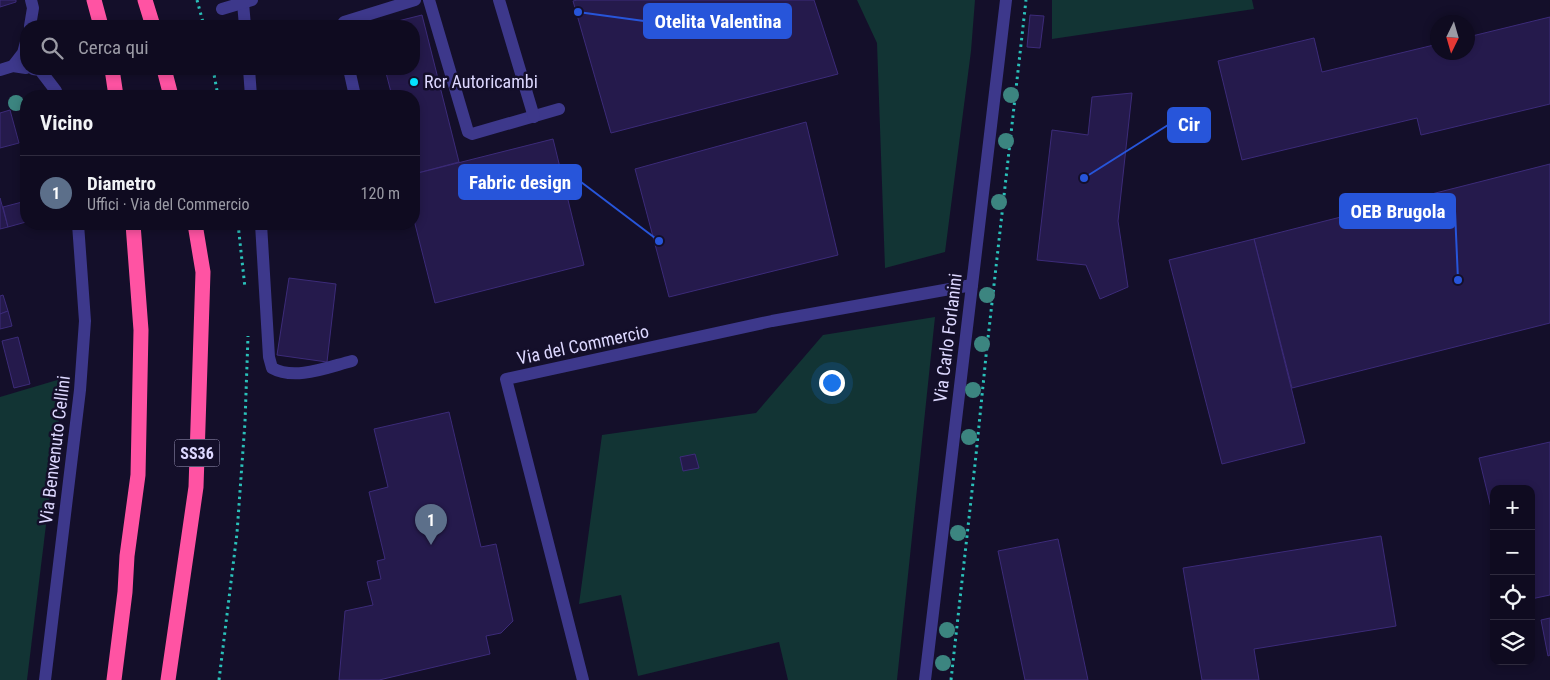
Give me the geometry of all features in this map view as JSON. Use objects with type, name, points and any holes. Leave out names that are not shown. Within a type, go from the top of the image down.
[{"type":"highway","points":[[94,0],[99,20]]},
{"type":"highway","points":[[145,0],[151,20]]},
{"type":"highway","points":[[113,75],[115,90]]},
{"type":"highway","points":[[166,75],[169,90]]},
{"type":"highway","points":[[114,680],[125,592],[127,556],[138,475],[141,330],[133,230]]},
{"type":"highway","name":"SS36","points":[[168,680],[196,488],[203,272],[196,230]]},
{"type":"street","points":[[31,0],[31,20]]},
{"type":"street","points":[[351,20],[416,0]]},
{"type":"street","points":[[430,0],[468,132],[472,134],[559,109]]},
{"type":"street","points":[[499,0],[534,117]]},
{"type":"street","name":"Via Carlo Forlanini","points":[[925,680],[1006,0]]},
{"type":"street","points":[[222,9],[248,1],[246,20]]},
{"type":"street","points":[[13,66],[20,57]]},
{"type":"street","points":[[0,70],[13,66],[20,67]]},
{"type":"street","points":[[44,75],[56,90]]},
{"type":"street","points":[[249,75],[251,90]]},
{"type":"street","points":[[350,75],[354,90]]},
{"type":"street","name":"Via Benvenuto Cellini","points":[[45,680],[80,390],[85,320],[78,230]]},
{"type":"street","points":[[261,230],[269,357],[272,368],[280,372],[305,372],[352,362]]},
{"type":"street","name":"Via del Commercio","points":[[583,680],[506,379],[772,321],[972,285]]},
{"type":"path","points":[[197,0],[202,20]]},
{"type":"path","points":[[951,680],[1026,0]]},
{"type":"path","points":[[214,75],[217,90]]},
{"type":"path","points":[[239,230],[245,295]]},
{"type":"path","points":[[219,680],[237,533],[245,422],[248,332]]},
{"type":"green space","points":[[857,0],[975,0],[971,51],[945,252],[885,268],[877,43]]},
{"type":"green space","points":[[1052,0],[1252,0],[1254,9],[1052,39]]},
{"type":"green space","points":[[935,317],[897,680],[788,680],[779,642],[638,676],[621,595],[579,604],[602,435],[756,413],[823,335]]},
{"type":"green space","points":[[64,378],[27,680],[0,680],[0,397]]},
{"type":"building","points":[[0,0],[16,0],[16,2],[0,7]]},
{"type":"building","points":[[814,0],[838,74],[611,133],[573,1]]},
{"type":"building","name":"Rcr Autoricambi","points":[[422,15],[459,162],[420,172],[420,90],[390,90],[387,75],[420,75],[420,20],[402,20]]},
{"type":"building","points":[[1030,15],[1044,16],[1040,48],[1027,47]]},
{"type":"building","points":[[1550,17],[1550,104],[1421,135],[1417,118],[1242,160],[1218,61],[1314,38],[1322,72],[1430,46],[1430,60],[1475,60],[1475,35]]},
{"type":"building","points":[[1132,93],[1118,221],[1128,287],[1100,299],[1086,265],[1037,260],[1052,130],[1088,135],[1092,97]]},
{"type":"building","points":[[10,110],[19,143],[0,148],[0,113]]},
{"type":"building","points":[[806,122],[838,255],[669,297],[635,169]]},
{"type":"building","points":[[553,139],[584,265],[435,303],[417,230],[420,230],[420,172]]},
{"type":"building","points":[[1550,164],[1550,323],[1292,388],[1254,239]]},
{"type":"building","points":[[0,198],[8,227],[0,229]]},
{"type":"building","points":[[20,203],[20,224],[8,227],[3,207]]},
{"type":"building","points":[[1254,239],[1305,443],[1222,464],[1169,260]]},
{"type":"building","points":[[289,278],[336,284],[327,362],[277,355]]},
{"type":"building","points":[[3,295],[8,311],[0,314],[0,296]]},
{"type":"building","points":[[8,311],[12,326],[0,329],[0,314]]},
{"type":"building","points":[[18,337],[30,384],[14,388],[2,341]]},
{"type":"building","points":[[449,412],[481,547],[496,544],[513,621],[501,633],[486,636],[490,654],[379,680],[339,680],[345,611],[373,605],[367,582],[381,579],[377,561],[385,559],[369,492],[388,487],[374,429]]},
{"type":"building","points":[[1550,442],[1550,595],[1535,598],[1535,485],[1490,485],[1490,503],[1479,458]]},
{"type":"building","points":[[695,454],[699,468],[683,471],[680,457]]},
{"type":"building","points":[[1381,536],[1396,626],[1254,649],[1259,680],[1202,680],[1183,568]]},
{"type":"building","points":[[1058,539],[1088,680],[1025,680],[998,551]]},
{"type":"building","points":[[1550,618],[1550,655],[1548,656],[1541,620]]},
{"type":"place","name":"Otelita Valentina","points":[[578,12]]},
{"type":"place","name":"Rcr Autoricambi","points":[[414,82]]},
{"type":"place","name":"Cir","points":[[1084,178]]},
{"type":"place","name":"Fabric design","points":[[659,241]]},
{"type":"place","name":"OEB Brugola","points":[[1458,280]]},
{"type":"place","name":"Diametro","points":[[431,545]]}]
